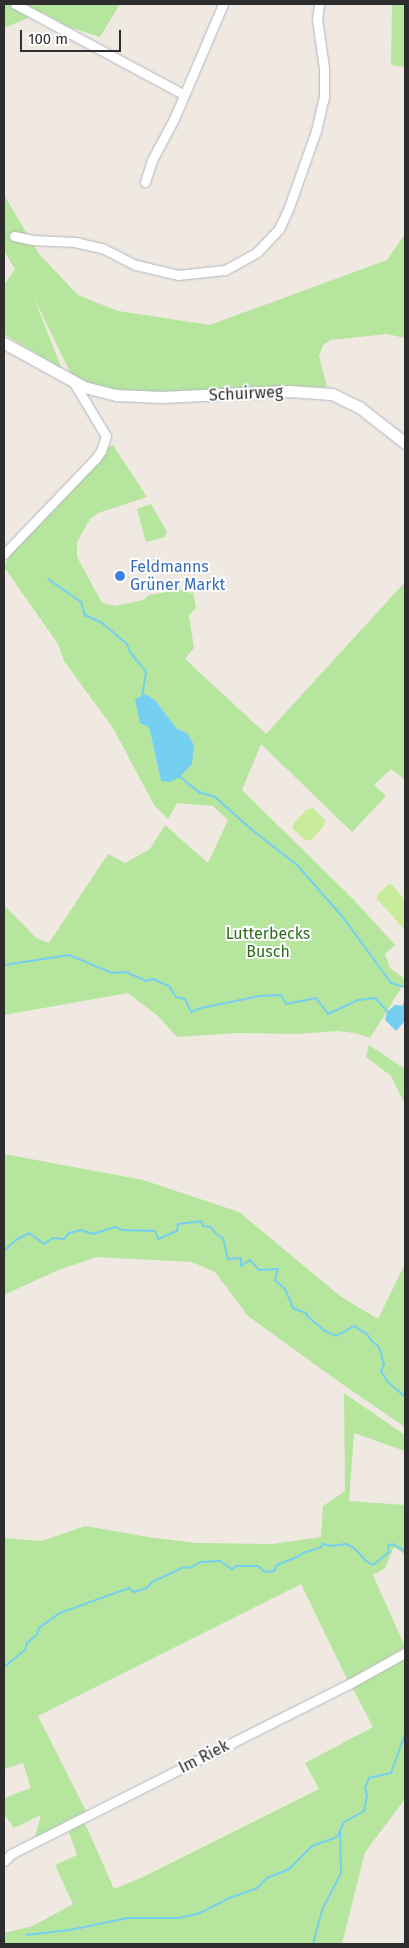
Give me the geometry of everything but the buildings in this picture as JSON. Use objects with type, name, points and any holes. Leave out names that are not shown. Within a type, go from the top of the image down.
[{"type":"main road","name":"Schuirweg","points":[[4,343],[73,381],[100,392],[144,397],[289,391],[332,394],[359,407],[405,443]]},
{"type":"street","points":[[16,4],[183,94]]},
{"type":"street","points":[[145,182],[152,160],[166,136],[223,4]]},
{"type":"street","points":[[14,236],[33,240],[75,242],[102,248],[136,265],[178,275],[225,270],[257,252],[279,228],[285,216],[316,131],[324,98],[324,68],[317,19],[319,4]]},
{"type":"street","points":[[4,554],[101,451],[106,436],[73,381]]},
{"type":"street","name":"Im Riek","points":[[4,1860],[11,1854],[351,1684],[405,1653]]},
{"type":"green space","points":[[4,4],[120,4],[100,37],[69,27],[42,12],[4,28]]},
{"type":"green space","points":[[392,4],[405,4],[405,67],[391,65]]},
{"type":"green space","points":[[4,195],[39,254],[78,295],[118,311],[210,325],[387,260],[405,234],[405,338],[387,334],[331,340],[323,345],[319,356],[327,387],[136,392],[103,388],[71,374],[34,298],[62,369],[4,334],[4,285],[15,269],[4,251]]},
{"type":"green space","name":"Lutterbecks Busch","points":[[113,445],[147,497],[98,513],[90,519],[77,542],[77,557],[102,603],[116,606],[143,600],[149,595],[180,590],[193,592],[196,607],[189,616],[194,648],[185,659],[266,734],[405,582],[405,780],[391,769],[374,785],[386,796],[352,832],[261,744],[242,790],[354,900],[395,945],[385,954],[390,968],[405,979],[405,982],[370,1038],[355,1033],[337,1031],[298,1034],[237,1033],[177,1037],[158,1016],[128,993],[4,1015],[4,905],[36,938],[49,943],[108,854],[125,863],[150,849],[165,825],[208,863],[228,820],[213,806],[177,803],[168,819],[154,805],[113,728],[64,661],[58,644],[4,567],[13,550],[102,460],[106,449]],"holes":[[[155,700],[177,729],[187,733],[161,781],[149,727]]]},
{"type":"green space","points":[[151,504],[167,532],[165,537],[146,542],[137,509]]},
{"type":"green space","points":[[313,808],[325,820],[324,826],[311,840],[305,840],[293,829],[293,824],[306,810]]},
{"type":"green space","points":[[390,883],[405,900],[405,930],[377,899],[378,894]]},
{"type":"green space","points":[[369,1045],[405,1069],[405,1104],[391,1076],[366,1057]]},
{"type":"green space","points":[[4,1154],[143,1180],[239,1212],[340,1296],[378,1319],[405,1264],[405,1427],[248,1316],[215,1272],[192,1262],[96,1257],[56,1271],[4,1295]]},
{"type":"green space","points":[[344,1393],[405,1435],[405,1451],[354,1433],[349,1501],[405,1505],[405,1559],[404,1554],[394,1547],[385,1568],[373,1575],[405,1647],[348,1681],[301,1584],[38,1716],[86,1811],[35,1837],[41,1815],[14,1828],[4,1814],[4,1798],[31,1788],[23,1763],[4,1769],[4,1538],[42,1541],[85,1526],[196,1543],[272,1544],[321,1537],[323,1506],[345,1491]]},
{"type":"green space","points":[[405,1656],[405,1799],[365,1852],[342,1944],[4,1944],[4,1933],[33,1926],[73,1904],[55,1865],[77,1855],[68,1830],[84,1821],[114,1889],[141,1878],[319,1789],[305,1763],[373,1727],[352,1687]]},
{"type":"water","points":[[145,694],[155,700],[177,729],[187,733],[194,745],[192,764],[179,778],[169,782],[161,781],[149,727],[140,723],[135,699]]},
{"type":"water","points":[[395,1005],[405,1006],[405,1021],[396,1031],[385,1020],[387,1012]]},
{"type":"waterway","points":[[48,579],[81,602],[85,615],[102,623],[127,644],[130,652],[146,672],[142,697]]},
{"type":"waterway","points":[[179,776],[199,792],[215,797],[252,830],[297,865],[342,916],[391,983],[405,987]]},
{"type":"waterway","points":[[4,965],[69,955],[112,973],[126,972],[146,981],[153,979],[169,986],[176,997],[185,999],[191,1012],[201,1008],[260,996],[281,995],[286,1004],[316,998],[328,1014],[358,1000],[375,998],[389,1013]]},
{"type":"waterway","points":[[403,1008],[405,1001]]},
{"type":"waterway","points":[[4,1251],[16,1240],[29,1233],[44,1244],[53,1238],[64,1239],[69,1233],[81,1230],[93,1234],[115,1227],[123,1230],[155,1231],[158,1239],[177,1231],[178,1224],[201,1221],[203,1226],[211,1227],[216,1234],[223,1238],[228,1259],[241,1258],[241,1266],[250,1260],[259,1270],[278,1269],[275,1280],[285,1289],[293,1308],[306,1313],[325,1331],[336,1336],[354,1326],[367,1334],[379,1347],[384,1364],[381,1371],[388,1382],[405,1397]]},
{"type":"waterway","points":[[4,1667],[25,1650],[27,1643],[37,1635],[39,1628],[60,1613],[129,1588],[134,1592],[147,1588],[152,1582],[184,1567],[190,1568],[200,1562],[220,1561],[232,1569],[237,1566],[258,1566],[265,1572],[274,1571],[277,1565],[321,1547],[323,1544],[332,1546],[346,1544],[354,1548],[366,1561],[373,1565],[389,1552],[388,1546],[392,1544],[405,1551]]},
{"type":"waterway","points":[[26,1935],[70,1930],[128,1918],[179,1918],[200,1913],[227,1899],[257,1888],[267,1878],[289,1869],[312,1846],[337,1837],[344,1822],[364,1811],[367,1795],[365,1788],[369,1778],[391,1773],[405,1734]]},
{"type":"waterway","points":[[313,1944],[322,1910],[341,1873],[340,1832]]},
{"type":"place","name":"Feldmanns Grüner Markt","points":[[120,576]]}]
